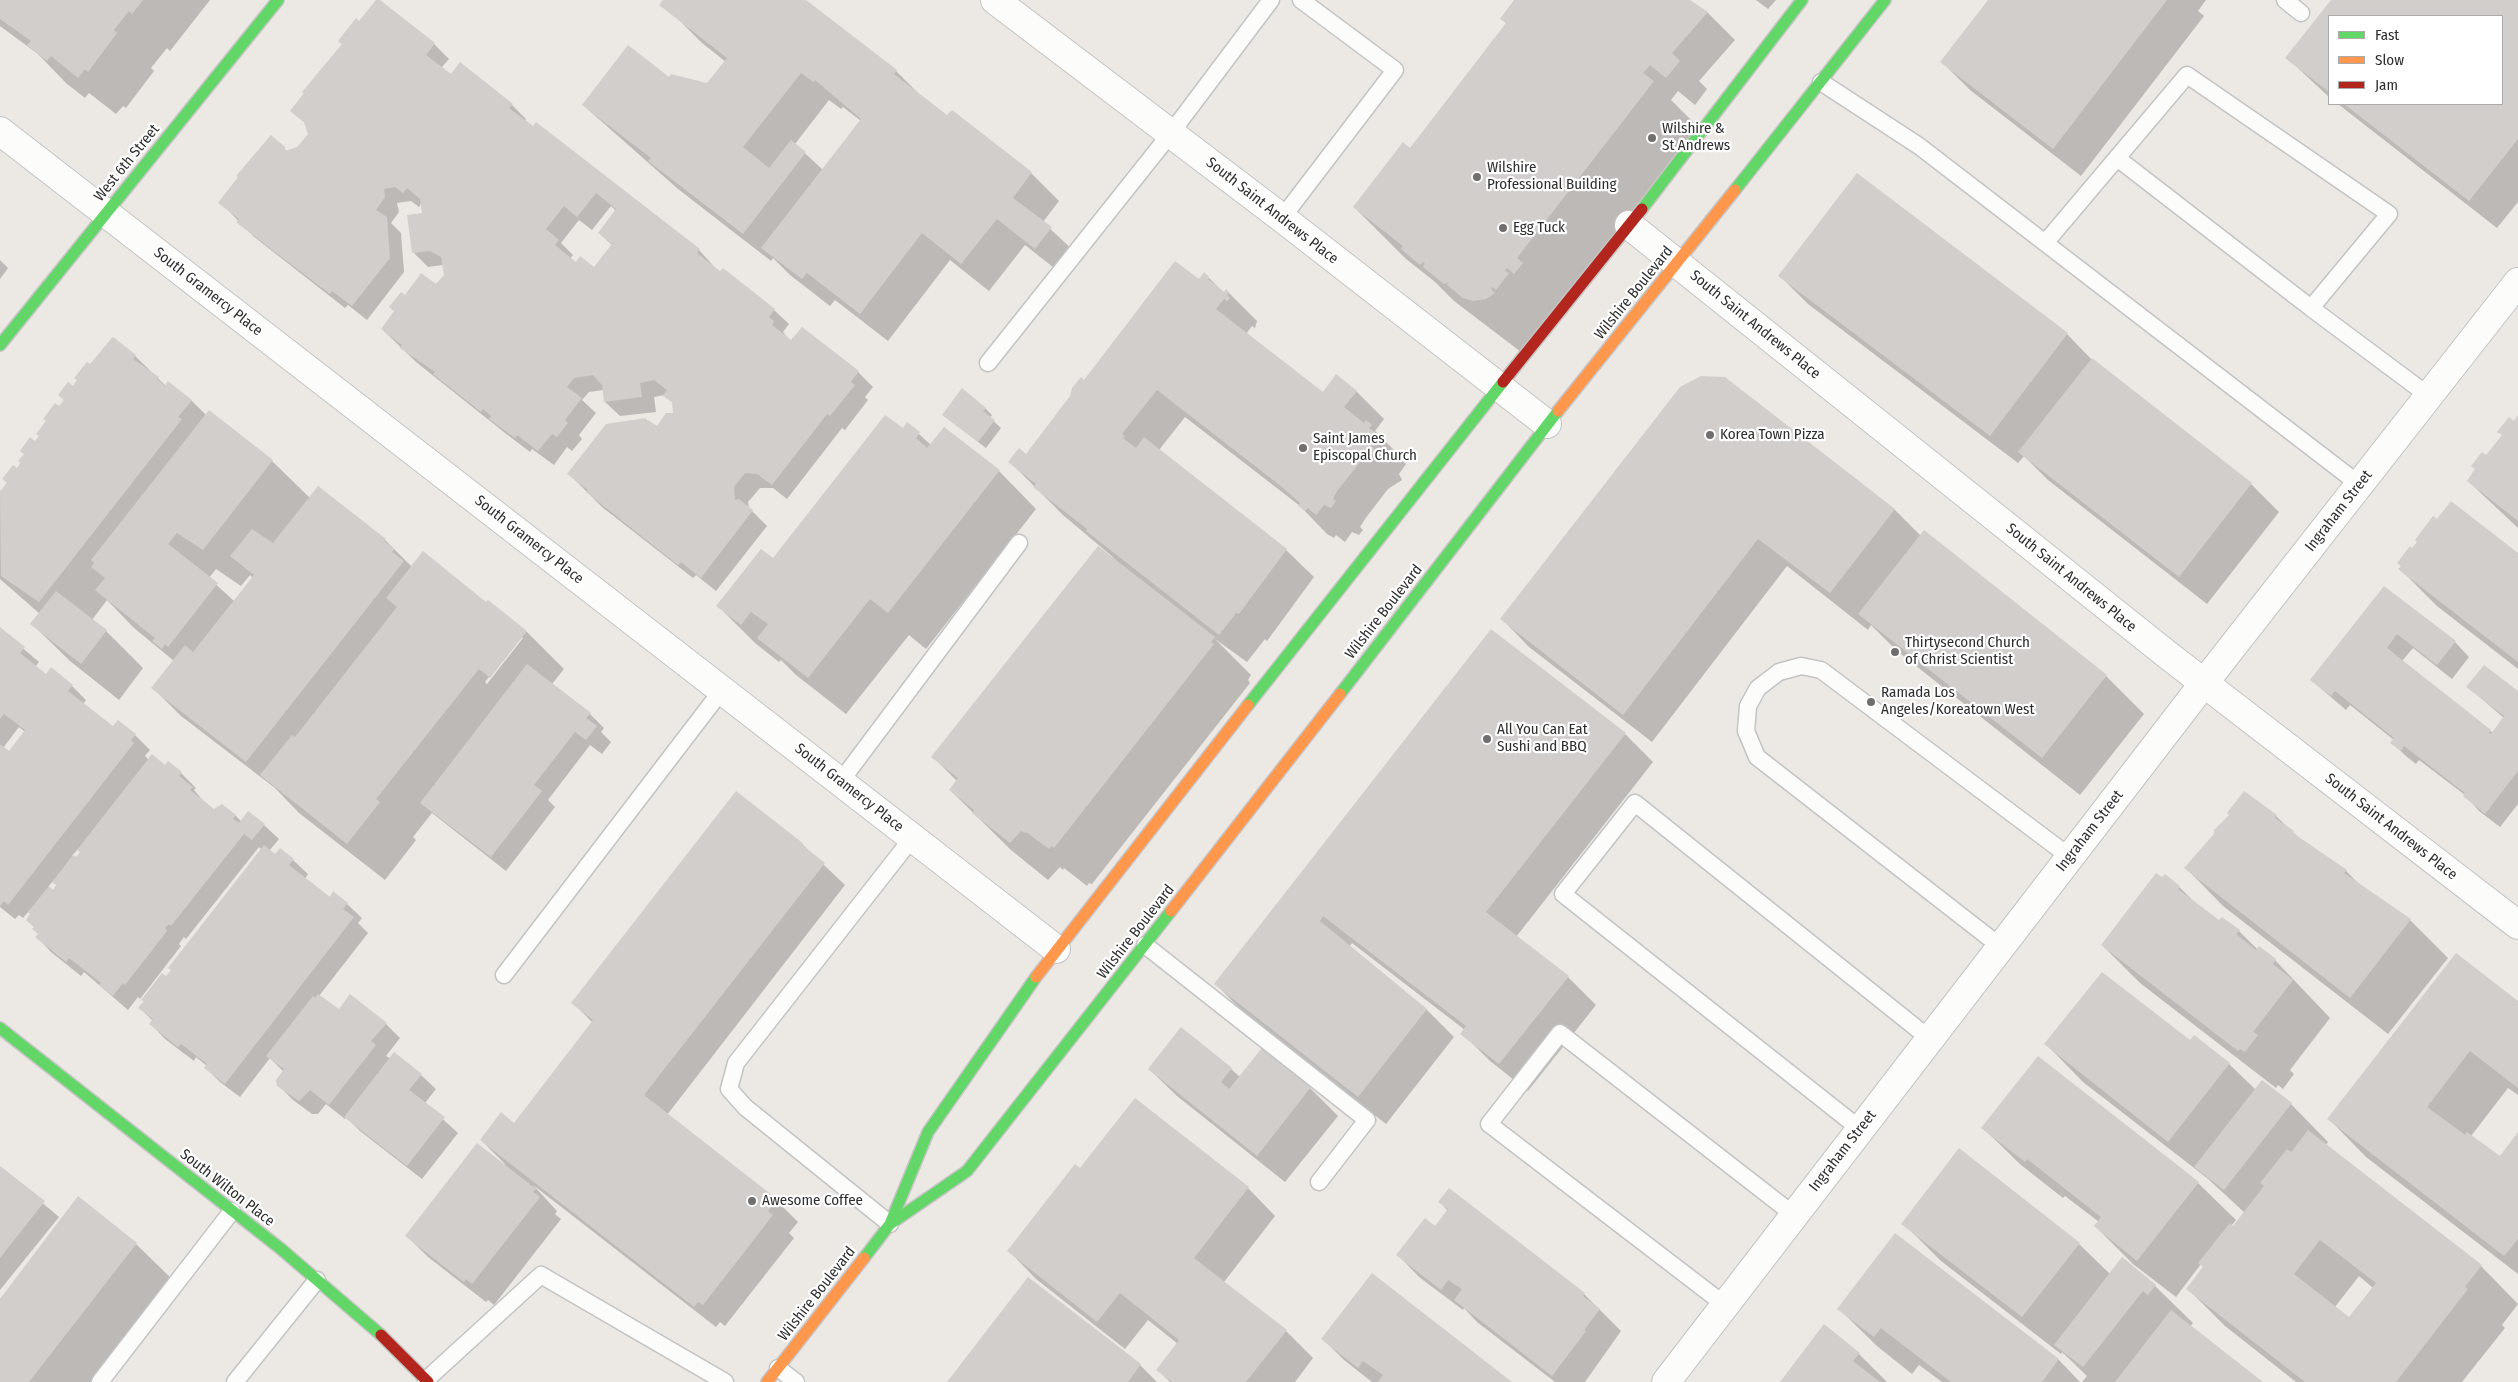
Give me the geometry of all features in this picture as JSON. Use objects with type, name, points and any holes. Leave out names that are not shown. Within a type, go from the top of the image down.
[{"type":"main road","name":"West 6th Street","points":[[0,346],[278,0]]},
{"type":"main road","name":"Wilshire Boulevard","points":[[767,1382],[890,1224],[928,1132],[1056,949],[1498,386],[1629,225],[1802,0]]},
{"type":"main road","name":"Wilshire Boulevard","points":[[890,1224],[967,1171],[1145,945],[1547,424],[1678,264],[1885,0]]},
{"type":"main road","name":"South Wilton Place","points":[[0,1028],[317,1280],[398,1350],[427,1381]]},
{"type":"street","name":"South Saint Andrews Place","points":[[995,0],[1282,218],[1547,424]]},
{"type":"street","name":"South Gramercy Place","points":[[0,131],[1056,949]]},
{"type":"street","name":"South Saint Andrews Place","points":[[1629,225],[2204,683],[2518,925]]},
{"type":"street","name":"Ingraham Street","points":[[1666,1382],[2204,683],[2518,282]]},
{"type":"lane","points":[[988,363],[1171,133],[1272,0]]},
{"type":"lane","points":[[1282,218],[1395,70],[1301,0]]},
{"type":"lane","points":[[2285,0],[2301,13]]},
{"type":"lane","points":[[2046,243],[2187,75],[2390,214],[2311,308]]},
{"type":"lane","points":[[1821,82],[1919,146],[2360,485]]},
{"type":"lane","points":[[2117,158],[2311,308],[2429,396]]},
{"type":"lane","points":[[841,781],[1019,543]]},
{"type":"lane","points":[[2001,947],[1758,757],[1746,731],[1748,706],[1758,688],[1779,672],[1801,666],[1821,670],[2070,857]]},
{"type":"lane","points":[[504,975],[722,690]]},
{"type":"lane","points":[[1860,1129],[1563,894],[1569,886],[1635,804],[1930,1039]]},
{"type":"lane","points":[[890,1224],[745,1107],[729,1089],[736,1062],[913,837]]},
{"type":"lane","points":[[1145,945],[1367,1120],[1319,1182]]},
{"type":"lane","points":[[1725,1305],[1489,1124],[1560,1033],[1794,1214]]},
{"type":"lane","points":[[100,1382],[232,1211]]},
{"type":"lane","points":[[427,1381],[541,1275],[725,1382]]},
{"type":"lane","points":[[235,1382],[317,1280]]},
{"type":"lane","points":[[778,1368],[796,1382]]},
{"type":"building","points":[[0,0],[143,0],[132,14],[129,11],[114,30],[117,33],[88,72],[85,69],[78,78],[51,56],[47,61],[27,45],[31,41],[0,19]]},
{"type":"building","points":[[376,0],[380,0],[435,43],[426,55],[451,74],[460,62],[513,104],[509,108],[533,126],[536,122],[700,249],[697,253],[720,271],[723,268],[775,309],[769,317],[774,321],[772,325],[791,340],[802,327],[859,371],[851,382],[855,385],[830,416],[827,414],[772,485],[757,474],[745,473],[734,487],[735,500],[739,499],[753,510],[701,578],[681,562],[678,565],[586,492],[588,490],[567,474],[606,424],[646,418],[646,422],[648,420],[657,426],[666,413],[673,413],[672,402],[663,396],[667,390],[654,380],[640,383],[642,397],[604,402],[602,385],[593,375],[574,378],[567,387],[582,398],[565,420],[568,423],[557,437],[552,434],[538,451],[517,435],[515,438],[489,419],[491,416],[483,409],[481,412],[433,374],[435,372],[400,348],[402,345],[381,329],[394,311],[389,307],[401,292],[405,295],[421,273],[436,284],[444,275],[441,257],[430,251],[412,253],[407,215],[422,213],[420,199],[407,188],[403,193],[395,187],[384,189],[385,197],[376,210],[387,217],[390,258],[352,306],[332,291],[330,294],[241,226],[236,222],[239,219],[218,203],[238,177],[236,176],[271,135],[285,147],[285,151],[297,147],[308,134],[304,122],[290,111],[304,93],[302,92],[342,44],[338,41],[356,18],[359,21]],"holes":[[[596,193],[616,209],[598,233],[612,244],[594,267],[580,256],[576,262],[555,245],[559,240],[546,229],[564,206],[577,217]]]},
{"type":"building","points":[[663,0],[806,0],[897,70],[894,74],[947,115],[952,110],[1032,172],[1013,198],[1052,227],[1035,249],[997,219],[961,264],[922,233],[860,314],[807,273],[802,279],[761,248],[861,119],[815,80],[813,82],[801,73],[743,147],[769,168],[791,140],[806,152],[743,234],[648,161],[651,158],[582,105],[628,45],[669,77],[671,74],[707,83],[727,58],[659,5]]},
{"type":"building","name":"Wilshire Professional Building","points":[[1514,0],[1690,0],[1708,12],[1672,53],[1680,61],[1666,78],[1650,65],[1643,73],[1654,81],[1517,258],[1523,263],[1514,274],[1507,268],[1505,271],[1509,273],[1496,290],[1492,287],[1491,289],[1495,293],[1486,299],[1473,301],[1463,298],[1447,285],[1449,282],[1444,284],[1423,267],[1425,263],[1423,262],[1420,265],[1401,249],[1403,246],[1353,207],[1403,142],[1410,148],[1506,23],[1500,19]]},
{"type":"building","points":[[1988,0],[2167,0],[2053,149],[1940,62]]},
{"type":"building","points":[[2331,0],[2518,0],[2518,139],[2469,201],[2345,105],[2503,105],[2503,15],[2328,15],[2328,91],[2285,58]]},
{"type":"building","points":[[1857,173],[2068,333],[1990,436],[1778,276]]},
{"type":"building","name":"Saint James Episcopal Church","points":[[1175,261],[1199,279],[1204,272],[1209,277],[1208,279],[1224,292],[1226,289],[1229,292],[1227,295],[1230,298],[1227,301],[1224,299],[1216,309],[1323,392],[1336,374],[1357,391],[1344,407],[1364,423],[1366,420],[1372,425],[1369,428],[1379,436],[1371,445],[1375,451],[1370,458],[1367,456],[1361,461],[1337,491],[1333,499],[1336,501],[1331,508],[1324,505],[1316,515],[1308,508],[1305,511],[1298,506],[1300,503],[1282,487],[1157,390],[1122,434],[1125,436],[1123,438],[1136,448],[1144,437],[1287,549],[1239,614],[1236,613],[1219,635],[1086,531],[1087,529],[1033,487],[1036,484],[1008,462],[1019,448],[1026,454],[1070,396],[1072,388],[1081,377],[1084,380]]},
{"type":"building","points":[[113,337],[136,355],[133,359],[159,377],[157,379],[165,386],[168,381],[192,400],[178,417],[182,419],[39,602],[1,576],[0,491],[7,483],[2,479],[13,465],[17,468],[21,463],[18,461],[24,454],[20,451],[30,437],[35,441],[39,436],[36,434],[46,421],[43,419],[55,403],[59,406],[64,400],[58,395],[68,382],[73,386],[77,380],[74,378],[87,362],[90,364]]},
{"type":"building","points":[[2092,358],[2252,483],[2179,577],[2018,452]]},
{"type":"building","points":[[1701,376],[1725,377],[1895,509],[1830,593],[1758,539],[1623,715],[1500,619],[1680,387]]},
{"type":"building","points":[[962,388],[986,408],[983,411],[995,420],[978,442],[942,415]]},
{"type":"building","points":[[209,410],[273,460],[203,550],[177,533],[168,544],[218,583],[168,647],[165,644],[162,649],[152,641],[155,638],[95,590],[105,578],[91,567],[94,563],[91,560]]},
{"type":"building","points":[[885,415],[903,428],[907,422],[920,432],[916,438],[927,448],[944,427],[1000,470],[888,613],[870,599],[808,678],[757,638],[768,624],[751,612],[741,625],[716,606],[761,549],[773,558]]},
{"type":"building","points":[[2518,415],[2518,521],[2467,481],[2475,469],[2471,466],[2482,452],[2486,455],[2502,435],[2497,432],[2509,417],[2514,421]]},
{"type":"building","points":[[318,486],[386,539],[384,541],[394,549],[392,552],[404,561],[246,762],[151,688],[185,645],[193,652],[254,575],[230,556],[252,529],[273,543]]},
{"type":"building","points":[[2451,501],[2518,553],[2518,662],[2398,569],[2401,566],[2397,563],[2410,546],[2412,548],[2417,542],[2415,540],[2433,516],[2437,519]]},
{"type":"building","points":[[1924,530],[2107,675],[2042,758],[1858,614]]},
{"type":"building","points":[[1098,546],[1215,637],[1211,642],[1214,644],[1054,848],[1051,846],[1049,849],[1026,832],[1021,831],[1010,843],[972,813],[974,810],[949,790],[958,778],[931,757]]},
{"type":"building","points":[[423,551],[486,602],[488,600],[527,631],[490,678],[479,669],[376,799],[380,802],[347,844],[260,775],[292,735],[295,737],[397,607],[386,598]]},
{"type":"building","points":[[2384,586],[2456,641],[2437,665],[2397,634],[2387,648],[2491,730],[2489,733],[2491,734],[2504,716],[2466,687],[2484,665],[2518,691],[2518,771],[2485,814],[2463,796],[2465,793],[2404,746],[2401,751],[2390,743],[2394,738],[2335,691],[2331,696],[2310,680]]},
{"type":"building","points":[[56,591],[107,630],[81,664],[30,624]]},
{"type":"building","points":[[0,627],[25,647],[20,653],[46,674],[51,667],[73,685],[68,691],[113,726],[118,720],[136,734],[131,740],[134,743],[8,905],[4,901],[0,906],[0,744],[9,751],[25,730],[4,714],[0,719]]},
{"type":"building","points":[[1491,629],[1626,733],[1486,912],[1569,976],[1499,1064],[1460,1034],[1466,1026],[1323,916],[1320,921],[1427,1009],[1358,1097],[1214,984]]},
{"type":"building","points":[[527,664],[591,713],[586,718],[597,726],[586,740],[575,732],[534,785],[542,791],[491,857],[420,803]]},
{"type":"building","points":[[152,754],[165,765],[168,761],[182,772],[179,776],[193,787],[190,790],[214,809],[222,804],[236,815],[233,819],[239,823],[248,811],[265,824],[252,840],[244,834],[171,926],[169,924],[165,928],[167,931],[125,985],[123,983],[113,996],[99,985],[101,983],[69,958],[66,962],[35,937],[38,934],[32,929],[34,927],[26,920],[30,914],[28,912],[49,886],[53,890],[56,885],[52,882],[73,855],[76,857],[80,852],[77,850]]},
{"type":"building","points":[[736,791],[804,844],[802,845],[825,863],[644,1095],[777,1199],[768,1211],[773,1215],[703,1305],[698,1302],[694,1307],[480,1140],[501,1112],[514,1123],[593,1020],[571,1003]]},
{"type":"building","points":[[2244,791],[2277,815],[2275,818],[2294,831],[2293,833],[2347,870],[2344,873],[2411,919],[2350,998],[2184,868],[2214,834],[2214,830],[2229,815],[2227,813]]},
{"type":"building","points":[[264,845],[275,854],[280,848],[294,859],[289,865],[330,897],[333,891],[348,903],[343,909],[354,917],[225,1084],[204,1068],[207,1064],[181,1044],[178,1047],[149,1024],[153,1019],[138,1008],[144,1001],[141,1000],[162,973],[166,976],[171,970],[168,968]]},
{"type":"building","points":[[2156,873],[2162,877],[2165,874],[2180,886],[2178,889],[2219,920],[2222,917],[2240,930],[2236,934],[2256,950],[2259,946],[2276,959],[2273,964],[2293,980],[2253,1032],[2258,1035],[2245,1052],[2240,1049],[2238,1051],[2101,945]]},
{"type":"building","points":[[2456,953],[2518,1001],[2518,1088],[2470,1051],[2427,1107],[2465,1135],[2467,1132],[2500,1156],[2518,1132],[2518,1239],[2504,1256],[2327,1119]]},
{"type":"building","points":[[2102,972],[2190,1040],[2194,1035],[2230,1063],[2168,1142],[2044,1044]]},
{"type":"building","points":[[318,994],[339,1009],[350,994],[387,1023],[371,1041],[376,1045],[329,1105],[310,1090],[299,1101],[277,1086],[276,1080],[284,1069],[266,1056],[313,996],[315,998]]},
{"type":"building","points":[[1181,1027],[1232,1068],[1221,1082],[1229,1089],[1262,1048],[1311,1087],[1257,1156],[1148,1069]]},
{"type":"building","points":[[394,1052],[422,1074],[409,1090],[445,1117],[407,1166],[344,1117]]},
{"type":"building","points":[[2038,1056],[2199,1182],[2137,1261],[2094,1226],[2101,1217],[2027,1159],[2025,1162],[1981,1128]]},
{"type":"building","points":[[2262,1080],[2292,1103],[2224,1190],[2194,1167]]},
{"type":"building","points":[[1135,1098],[1249,1187],[1194,1258],[1287,1330],[1246,1382],[1172,1382],[1156,1370],[1179,1340],[1120,1293],[1097,1322],[1007,1251],[1075,1164],[1080,1168]]},
{"type":"building","points":[[2308,1130],[2482,1265],[2465,1287],[2468,1289],[2396,1382],[2305,1382],[2186,1289],[2203,1267],[2198,1263],[2230,1223],[2233,1226],[2264,1186],[2260,1183],[2287,1149],[2291,1152]],"holes":[[[2320,1240],[2376,1283],[2349,1317],[2294,1274]]]},
{"type":"building","points":[[477,1143],[536,1189],[533,1192],[540,1197],[472,1284],[466,1279],[464,1282],[405,1236]]},
{"type":"building","points":[[1959,1148],[2080,1243],[2022,1317],[1901,1224]]},
{"type":"building","points":[[0,1166],[45,1201],[0,1258]]},
{"type":"building","points":[[1449,1188],[1585,1293],[1583,1296],[1600,1309],[1552,1376],[1454,1300],[1462,1289],[1448,1280],[1441,1290],[1396,1255],[1425,1218],[1435,1226],[1448,1209],[1438,1202]]},
{"type":"building","points":[[78,1196],[137,1243],[29,1382],[0,1382],[0,1299]]},
{"type":"building","points":[[1895,1233],[2059,1359],[2042,1382],[1951,1382],[1881,1328],[1874,1337],[1837,1309]]},
{"type":"building","points":[[2122,1257],[2156,1285],[2148,1295],[2143,1291],[2083,1367],[2054,1345]]},
{"type":"building","points":[[1372,1273],[1512,1382],[1378,1382],[1383,1375],[1363,1361],[1358,1368],[1321,1339]]},
{"type":"building","points":[[1028,1277],[1141,1364],[1128,1382],[947,1382]]},
{"type":"building","points":[[2171,1310],[2263,1382],[2115,1382]]},
{"type":"building","points":[[1824,1324],[1860,1353],[1853,1361],[1880,1382],[1780,1382]]},
{"type":"traffic: fast","points":[[0,345],[278,0]]},
{"type":"traffic: fast","points":[[1642,209],[1802,0]]},
{"type":"traffic: fast","points":[[1735,190],[1885,0]]},
{"type":"traffic: fast","points":[[1248,705],[1503,382]]},
{"type":"traffic: fast","points":[[1340,694],[1558,411]]},
{"type":"traffic: fast","points":[[890,1224],[967,1171],[1171,911]]},
{"type":"traffic: fast","points":[[864,1258],[890,1224],[928,1132],[1036,977]]},
{"type":"traffic: fast","points":[[0,1028],[281,1249],[381,1335]]},
{"type":"traffic: slow","points":[[1558,411],[1735,190]]},
{"type":"traffic: slow","points":[[1171,911],[1340,694]]},
{"type":"traffic: slow","points":[[1036,977],[1248,705]]},
{"type":"traffic: slow","points":[[767,1382],[864,1258]]},
{"type":"traffic: jam","points":[[1503,382],[1642,209]]},
{"type":"traffic: jam","points":[[381,1335],[428,1382]]},
{"type":"place","name":"Wilshire & St Andrews","points":[[1652,138]]},
{"type":"place","name":"Wilshire Professional Building","points":[[1477,177]]},
{"type":"place","name":"Egg Tuck","points":[[1503,228]]},
{"type":"place","name":"Korea Town Pizza","points":[[1710,435]]},
{"type":"place","name":"Saint James Episcopal Church","points":[[1303,448]]},
{"type":"place","name":"Thirtysecond Church of Christ Scientist","points":[[1895,652]]},
{"type":"place","name":"Ramada Los Angeles/Koreatown West","points":[[1871,702]]},
{"type":"place","name":"All You Can Eat Sushi and BBQ","points":[[1487,739]]},
{"type":"place","name":"Awesome Coffee","points":[[752,1201]]}]
